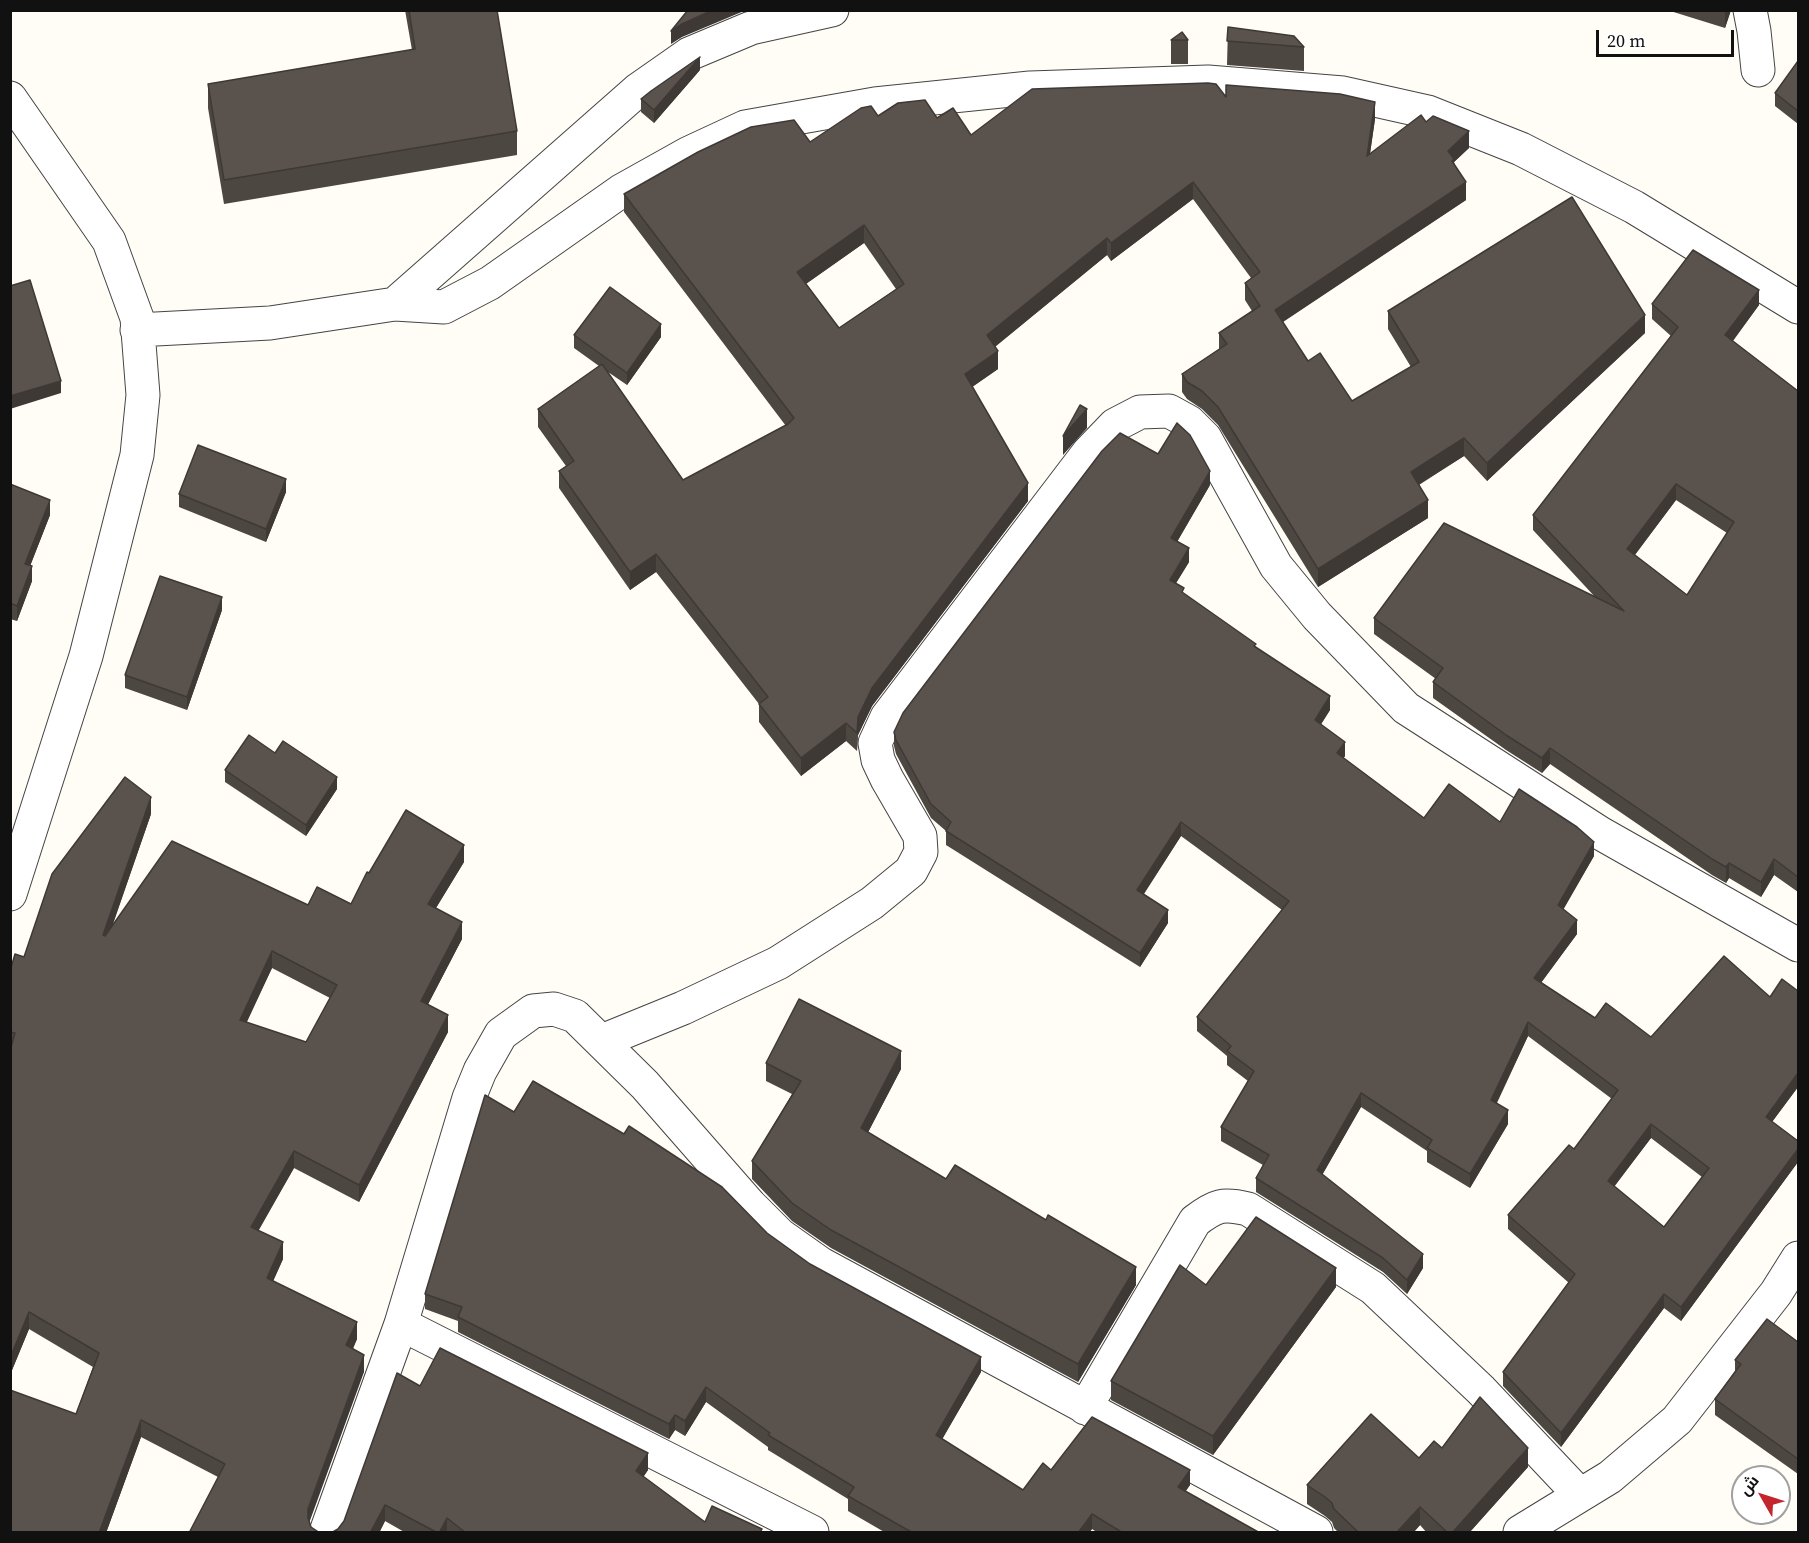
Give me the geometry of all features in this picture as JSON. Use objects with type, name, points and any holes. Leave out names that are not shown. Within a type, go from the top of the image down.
[{"type":"street","points":[[396,304],[639,89],[689,54],[752,28],[832,10]]},
{"type":"street","points":[[1750,10],[1758,70]]},
{"type":"street","points":[[137,330],[270,323],[396,304],[444,307],[490,283],[621,191],[689,153],[745,127],[875,104],[1030,88],[1208,82],[1343,93],[1428,112],[1521,149],[1634,207],[1798,307]]},
{"type":"street","points":[[10,98],[109,241],[137,318],[143,395],[137,455],[86,656],[10,894]]},
{"type":"street","points":[[602,1041],[683,1008],[778,963],[872,903],[911,871],[921,852],[921,836],[887,779],[878,760],[875,743],[887,717],[1088,453],[1114,424],[1140,412],[1169,411],[1189,422],[1205,438],[1276,566],[1317,616],[1406,708],[1600,833],[1798,945]]},
{"type":"street","points":[[326,1533],[401,1324],[480,1071],[501,1035],[533,1011],[554,1009],[575,1016],[602,1041],[645,1084],[750,1205],[780,1234],[821,1264],[1316,1533]]},
{"type":"street","points":[[1085,1408],[1195,1221],[1215,1207],[1231,1205],[1248,1209],[1373,1288],[1481,1390],[1580,1495]]},
{"type":"street","points":[[1520,1533],[1610,1476],[1677,1420],[1776,1293],[1798,1258]]},
{"type":"street","points":[[401,1324],[812,1533]]},
{"type":"building","points":[[409,10],[497,10],[517,131],[224,180],[208,84],[415,49]]},
{"type":"building","points":[[688,10],[713,10],[671,31]]},
{"type":"building","points":[[1228,27],[1294,36],[1304,47],[1227,41]]},
{"type":"building","points":[[1182,32],[1188,40],[1171,40]]},
{"type":"building","points":[[700,57],[654,110],[641,99],[651,91]]},
{"type":"building","points":[[1798,61],[1798,111],[1775,93]]},
{"type":"building","points":[[1208,83],[1216,84],[1226,97],[1226,85],[1340,94],[1375,102],[1367,156],[1421,115],[1426,122],[1433,116],[1469,131],[1448,151],[1466,182],[1275,310],[1308,361],[1320,353],[1352,401],[1419,362],[1388,311],[1572,197],[1645,315],[1487,463],[1464,438],[1411,472],[1428,500],[1318,569],[1218,407],[1202,391],[1187,382],[1182,374],[1227,344],[1219,333],[1260,306],[1245,283],[1260,272],[1193,182],[1111,243],[1107,238],[987,335],[998,351],[965,374],[1028,483],[872,688],[858,717],[857,733],[846,723],[801,758],[759,704],[768,697],[656,554],[630,572],[559,471],[574,461],[538,409],[602,364],[683,480],[788,424],[794,418],[624,194],[698,152],[751,127],[794,120],[810,142],[861,108],[871,106],[878,116],[898,103],[925,100],[937,118],[953,108],[971,135],[1032,89]],"holes":[[[864,225],[904,284],[839,328],[797,272]]]},
{"type":"building","points":[[1693,250],[1759,290],[1725,335],[1798,391],[1798,877],[1774,859],[1761,882],[1729,863],[1726,867],[1550,748],[1542,758],[1433,682],[1443,668],[1374,618],[1444,523],[1624,611],[1533,515],[1678,327],[1652,304]],"holes":[[[1676,484],[1734,522],[1687,595],[1627,549]]]},
{"type":"building","points":[[30,280],[61,381],[10,396],[10,286]]},
{"type":"building","points":[[610,287],[661,324],[627,373],[574,335]]},
{"type":"building","points":[[1080,405],[1087,409],[1063,436]]},
{"type":"building","points":[[1177,423],[1190,435],[1210,471],[1171,538],[1189,548],[1170,580],[1184,588],[1182,592],[1256,644],[1254,646],[1330,696],[1315,720],[1345,742],[1337,753],[1424,818],[1449,784],[1500,822],[1519,789],[1577,827],[1594,842],[1558,905],[1577,920],[1534,978],[1595,1018],[1606,1003],[1651,1037],[1724,956],[1770,997],[1782,979],[1798,991],[1798,1073],[1766,1117],[1798,1141],[1798,1149],[1681,1307],[1664,1294],[1561,1433],[1503,1372],[1575,1274],[1508,1215],[1569,1145],[1574,1149],[1618,1090],[1528,1022],[1491,1100],[1508,1110],[1470,1174],[1427,1148],[1432,1140],[1361,1093],[1317,1170],[1423,1254],[1407,1280],[1383,1258],[1256,1178],[1269,1155],[1221,1127],[1254,1071],[1227,1051],[1231,1046],[1197,1017],[1289,901],[1181,822],[1137,890],[1168,910],[1140,953],[946,831],[951,822],[931,804],[896,740],[894,732],[903,713],[1102,451],[1120,433],[1158,454]],"holes":[[[1651,1124],[1709,1168],[1664,1227],[1608,1181]]]},
{"type":"building","points":[[198,445],[286,479],[266,529],[179,494]]},
{"type":"building","points":[[10,484],[50,500],[25,564],[32,566],[17,606],[10,603]]},
{"type":"building","points":[[160,576],[222,597],[187,697],[125,675]]},
{"type":"building","points":[[249,735],[275,753],[283,741],[337,777],[306,825],[225,770]]},
{"type":"building","points":[[125,777],[151,797],[103,935],[105,936],[172,841],[308,905],[317,887],[351,904],[367,872],[369,873],[406,810],[464,845],[428,904],[462,922],[421,1001],[448,1015],[359,1185],[294,1151],[251,1227],[283,1242],[267,1278],[357,1322],[346,1345],[364,1355],[308,1509],[311,1527],[320,1533],[189,1533],[225,1464],[141,1420],[99,1533],[10,1533],[10,1390],[76,1414],[99,1353],[29,1312],[10,1358],[10,1051],[15,1033],[10,1032],[10,971],[15,954],[24,957],[52,874]],"holes":[[[272,951],[337,985],[306,1042],[240,1020]]]},
{"type":"building","points":[[799,999],[901,1051],[861,1128],[946,1179],[955,1165],[1046,1220],[1048,1215],[1136,1267],[1078,1364],[831,1230],[792,1203],[752,1161],[801,1081],[766,1063]]},
{"type":"building","points":[[533,1081],[624,1134],[629,1126],[722,1187],[767,1233],[810,1264],[981,1357],[936,1435],[1023,1490],[1043,1463],[1051,1470],[1092,1417],[1190,1470],[1178,1487],[1260,1533],[1123,1533],[1092,1514],[1078,1533],[913,1533],[848,1496],[854,1487],[768,1435],[770,1433],[706,1387],[685,1421],[675,1415],[669,1424],[458,1317],[462,1307],[425,1294],[485,1095],[514,1112]]},
{"type":"building","points":[[1256,1217],[1336,1268],[1213,1436],[1111,1381],[1180,1265],[1206,1285]]},
{"type":"building","points":[[1767,1319],[1798,1342],[1798,1459],[1715,1399],[1741,1364],[1735,1360]]},
{"type":"building","points":[[440,1348],[648,1453],[636,1471],[705,1522],[712,1506],[762,1529],[760,1533],[466,1533],[447,1518],[438,1533],[385,1505],[370,1533],[331,1533],[338,1529],[344,1521],[397,1373],[420,1386]]},
{"type":"building","points":[[1480,1397],[1528,1448],[1452,1533],[1448,1533],[1420,1507],[1396,1533],[1359,1533],[1334,1509],[1332,1503],[1307,1485],[1371,1414],[1419,1458],[1434,1441],[1442,1448]]}]
